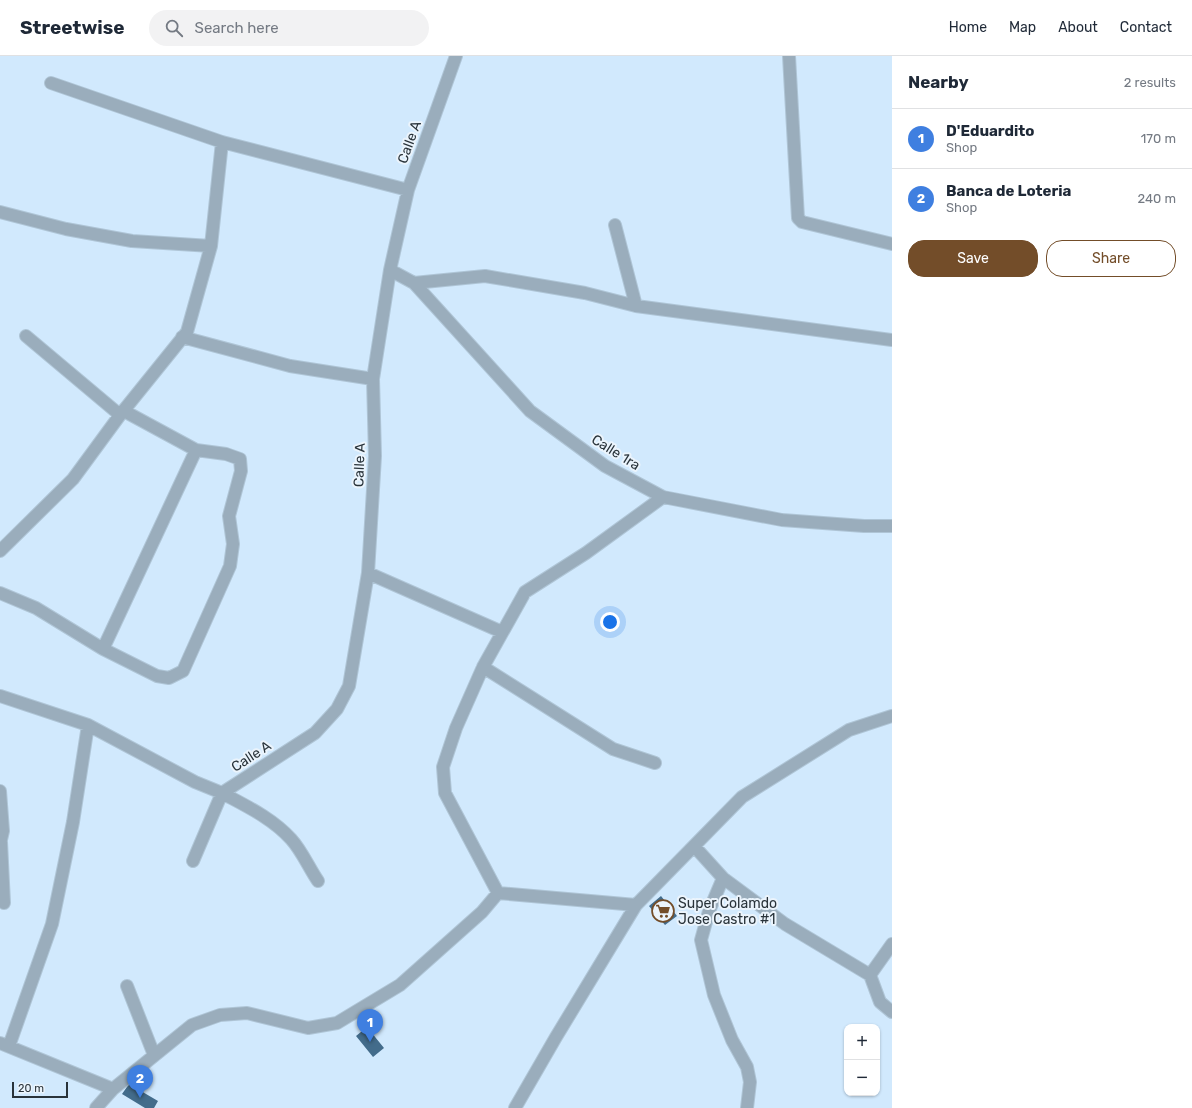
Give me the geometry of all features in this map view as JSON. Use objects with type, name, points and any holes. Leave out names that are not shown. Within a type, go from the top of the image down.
[{"type":"street","name":"Calle A","points":[[222,793],[315,733],[337,709],[349,686],[368,573],[375,456],[373,379],[390,270],[408,190],[456,56]]},
{"type":"street","points":[[789,56],[798,218],[802,222],[892,244]]},
{"type":"street","points":[[51,83],[222,142],[408,190]]},
{"type":"street","points":[[0,551],[73,479],[122,413],[187,332],[211,246],[222,142]]},
{"type":"street","points":[[0,212],[66,229],[132,241],[211,246]]},
{"type":"street","points":[[615,225],[636,306]]},
{"type":"street","name":"Calle 1ra","points":[[390,270],[414,283],[530,411],[605,466],[663,497],[782,520],[864,526],[892,526]]},
{"type":"street","points":[[414,283],[484,276],[585,292],[636,306],[892,340]]},
{"type":"street","points":[[0,592],[36,608],[103,649],[157,676],[169,678],[183,671],[230,566],[233,544],[229,516],[241,471],[240,459],[226,454],[196,450],[122,413],[26,336]]},
{"type":"street","points":[[182,338],[290,366],[373,379]]},
{"type":"street","points":[[103,649],[196,450]]},
{"type":"street","points":[[498,893],[445,793],[443,767],[456,728],[482,667],[525,592],[586,553],[663,497]]},
{"type":"street","points":[[368,573],[502,632]]},
{"type":"street","points":[[482,667],[613,750],[655,763]]},
{"type":"street","points":[[0,696],[88,725],[195,782],[222,793],[260,813],[292,840],[318,881]]},
{"type":"street","points":[[515,1108],[636,905],[742,797],[849,730],[892,716]]},
{"type":"street","points":[[88,725],[73,822],[52,924],[4,1044],[113,1088]]},
{"type":"street","points":[[0,791],[3,830],[1,843],[4,903]]},
{"type":"street","points":[[193,861],[222,793]]},
{"type":"street","points":[[694,846],[723,878],[785,924],[870,975],[880,1002],[892,1012]]},
{"type":"street","points":[[723,878],[709,911],[701,940],[714,995],[732,1040],[747,1066],[750,1082],[747,1108]]},
{"type":"street","points":[[498,893],[636,905]]},
{"type":"street","points":[[96,1108],[113,1088],[192,1025],[220,1015],[247,1013],[308,1028],[337,1023],[400,985],[482,912],[498,893]]},
{"type":"street","points":[[870,975],[892,944]]},
{"type":"street","points":[[127,986],[154,1055]]},
{"type":"building","name":"Super Colamdo Jose Castro #1","points":[[661,896],[677,916],[665,925],[649,906]]},
{"type":"building","points":[[367,1027],[384,1048],[373,1057],[356,1036]]},
{"type":"building","points":[[129,1084],[158,1101],[154,1108],[145,1108],[122,1094]]},
{"type":"place","name":"Super Colamdo Jose Castro #1","points":[[663,911]]},
{"type":"place","name":"D'Eduardito","points":[[370,1042]]},
{"type":"place","name":"Banca de Loteria","points":[[140,1098]]}]
